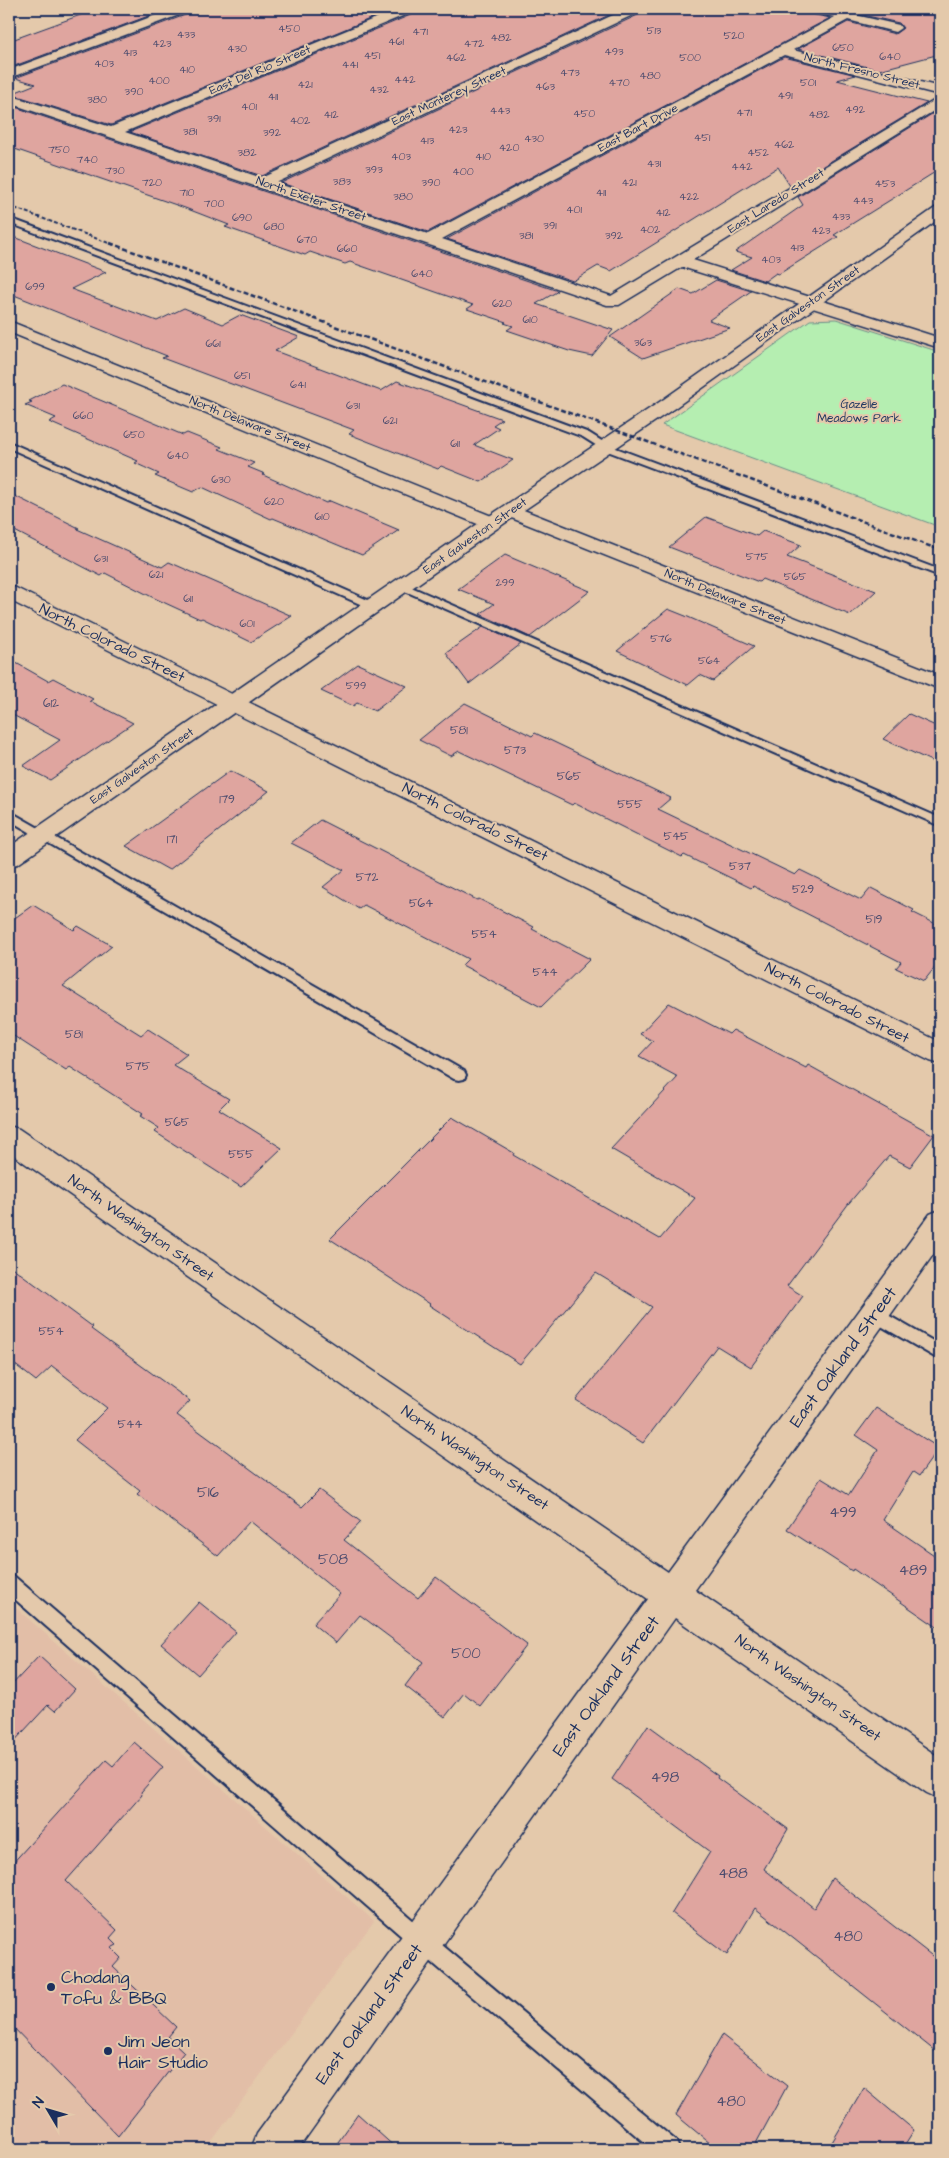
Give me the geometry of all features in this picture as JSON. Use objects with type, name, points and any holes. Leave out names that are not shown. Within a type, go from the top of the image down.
[{"type":"street","points":[[9,74],[183,9]]},
{"type":"street","name":"East Del Rio Street","points":[[112,132],[408,9]]},
{"type":"street","name":"East Monterey Street","points":[[264,183],[635,9]]},
{"type":"street","points":[[815,9],[895,28]]},
{"type":"street","name":"East Bart Drive","points":[[428,240],[847,16]]},
{"type":"street","name":"North Fresno Street","points":[[783,50],[940,91]]},
{"type":"street","name":"North Exeter Street","points":[[9,99],[264,183],[613,302]]},
{"type":"street","name":"East Laredo Street","points":[[613,302],[940,101]]},
{"type":"street","name":"East Galveston Street","points":[[9,858],[492,523],[663,408],[940,211]]},
{"type":"street","points":[[680,261],[940,343]]},
{"type":"street","name":"North Delaware Street","points":[[9,326],[492,523]]},
{"type":"street","name":"North Delaware Street","points":[[511,511],[940,683]]},
{"type":"street","name":"North Colorado Street","points":[[9,592],[940,1054]]},
{"type":"street","name":"North Washington Street","points":[[9,1137],[672,1593],[940,1780]]},
{"type":"street","name":"East Oakland Street","points":[[272,2149],[940,1222]]},
{"type":"lane","points":[[9,220],[586,435],[605,447],[940,573]]},
{"type":"lane","points":[[9,445],[373,606]]},
{"type":"lane","points":[[402,586],[940,822]]},
{"type":"lane","points":[[9,816],[459,1075]]},
{"type":"lane","points":[[874,1314],[940,1352]]},
{"type":"lane","points":[[9,1583],[422,1941],[668,2149]]},
{"type":"shaded area","points":[[9,1602],[374,1921],[206,2149],[9,2149]]},
{"type":"green space","name":"Gazelle Meadows Park","points":[[836,319],[940,352],[940,527],[662,425],[810,320]]},
{"type":"building","points":[[97,9],[167,9],[9,68],[9,41]]},
{"type":"building","points":[[191,9],[394,9],[111,125],[11,94],[36,84],[15,78],[188,14]]},
{"type":"building","points":[[416,9],[622,9],[262,176],[130,132],[413,14]]},
{"type":"building","points":[[643,9],[807,9],[811,14],[830,18],[428,232],[281,183],[640,14]]},
{"type":"building","points":[[836,9],[940,9],[940,54],[879,70],[798,49],[848,22],[895,34],[903,28],[899,23]]},
{"type":"building","points":[[784,57],[856,75],[837,80],[927,103],[790,186],[778,167],[611,271],[598,266],[573,281],[447,239]]},
{"type":"building","points":[[9,105],[558,291],[536,304],[613,330],[592,356],[569,351],[507,330],[513,326],[467,309],[473,305],[350,262],[345,264],[310,252],[305,255],[225,227],[229,225],[185,208],[9,147]]},
{"type":"building","points":[[940,109],[940,169],[834,235],[838,237],[765,281],[731,270],[752,257],[735,252],[803,205],[798,197]]},
{"type":"building","points":[[9,235],[106,272],[71,289],[157,321],[184,308],[223,324],[240,315],[299,337],[275,351],[381,391],[397,381],[502,419],[493,425],[499,428],[474,445],[513,460],[481,482],[441,466],[438,469],[349,434],[354,430],[162,358],[167,356],[9,293]]},
{"type":"building","points":[[716,280],[751,291],[709,320],[730,328],[643,358],[610,337],[679,289],[693,294]]},
{"type":"building","points":[[62,384],[183,435],[187,433],[222,447],[219,449],[254,463],[248,467],[265,474],[263,475],[326,503],[330,501],[399,530],[362,555],[273,518],[271,519],[202,487],[193,492],[155,476],[159,474],[135,463],[138,461],[49,422],[56,418],[25,405],[32,402],[29,401]]},
{"type":"building","points":[[9,493],[79,528],[77,529],[162,567],[169,562],[292,616],[251,642],[202,618],[200,619],[152,597],[105,573],[101,576],[9,528]]},
{"type":"building","points":[[706,517],[757,536],[763,531],[801,545],[787,557],[876,591],[850,615],[762,579],[759,582],[669,547]]},
{"type":"building","points":[[505,555],[590,591],[530,637],[480,614],[494,604],[458,589]]},
{"type":"building","points":[[668,609],[754,646],[713,681],[700,675],[688,685],[617,651]]},
{"type":"building","points":[[483,627],[521,644],[469,684],[446,653]]},
{"type":"building","points":[[9,659],[48,681],[53,678],[93,699],[90,701],[133,723],[50,780],[23,766],[60,740],[9,713]]},
{"type":"building","points":[[358,664],[407,686],[375,711],[357,703],[353,706],[321,691]]},
{"type":"building","points":[[465,703],[532,736],[535,733],[671,798],[658,809],[795,875],[800,870],[861,900],[871,888],[914,910],[912,912],[940,926],[940,961],[924,981],[896,968],[901,962],[753,886],[751,888],[684,855],[682,857],[574,803],[572,805],[459,751],[451,756],[419,740]]},
{"type":"building","points":[[909,714],[940,728],[940,765],[883,739]]},
{"type":"building","points":[[230,771],[269,791],[169,870],[126,846]]},
{"type":"building","points":[[320,820],[534,927],[532,929],[590,959],[541,1007],[462,965],[468,959],[364,905],[359,909],[323,887],[344,870],[291,843]]},
{"type":"building","points":[[33,905],[74,930],[78,926],[112,946],[63,986],[141,1035],[148,1029],[187,1054],[173,1065],[229,1099],[219,1109],[282,1148],[241,1187],[155,1132],[159,1128],[140,1116],[143,1114],[70,1067],[66,1070],[9,1033],[9,922]]},
{"type":"building","points":[[669,1003],[729,1034],[733,1030],[806,1068],[808,1065],[934,1135],[910,1167],[889,1156],[849,1203],[787,1286],[803,1296],[751,1367],[717,1346],[643,1443],[576,1400],[652,1307],[596,1273],[520,1364],[330,1239],[452,1117],[514,1153],[513,1155],[660,1239],[695,1198],[611,1149],[678,1077],[639,1056],[653,1041],[640,1034]]},
{"type":"building","points":[[9,1265],[93,1327],[91,1329],[190,1401],[177,1415],[302,1507],[319,1490],[361,1522],[344,1540],[418,1598],[436,1577],[527,1645],[480,1706],[464,1693],[445,1717],[405,1686],[423,1662],[360,1615],[336,1643],[313,1624],[340,1594],[250,1521],[218,1556],[137,1494],[140,1491],[75,1440],[107,1408],[52,1366],[36,1381],[9,1360]]},
{"type":"building","points":[[876,1408],[939,1448],[919,1476],[913,1472],[883,1520],[940,1559],[940,1629],[853,1569],[852,1571],[787,1529],[821,1478],[849,1495],[878,1450],[856,1435]]},
{"type":"building","points":[[199,1602],[236,1632],[198,1675],[161,1644]]},
{"type":"building","points":[[39,1656],[75,1689],[55,1711],[48,1705],[9,1747],[9,1688]]},
{"type":"building","points":[[648,1725],[788,1829],[764,1869],[814,1908],[832,1878],[940,1962],[940,2055],[755,1908],[727,1955],[672,1913],[710,1852],[612,1779]]},
{"type":"building","points":[[134,1742],[163,1767],[141,1792],[142,1795],[66,1881],[117,1930],[110,1938],[117,1945],[111,1948],[121,1958],[113,1967],[176,2027],[168,2037],[184,2052],[118,2136],[9,2023],[9,1867],[106,1760],[113,1766]]},
{"type":"building","points":[[722,2035],[787,2086],[753,2149],[717,2149],[676,2115]]},
{"type":"building","points":[[864,2088],[914,2130],[902,2149],[828,2149]]},
{"type":"building","points":[[358,2114],[397,2149],[333,2149]]},
{"type":"railway","points":[[9,206],[114,245]]},
{"type":"railway","points":[[110,243],[940,550]]},
{"type":"place","name":"Chodang Tofu & BBQ","points":[[51,1987]]},
{"type":"place","name":"Jim Jeon Hair Studio","points":[[108,2051]]}]
